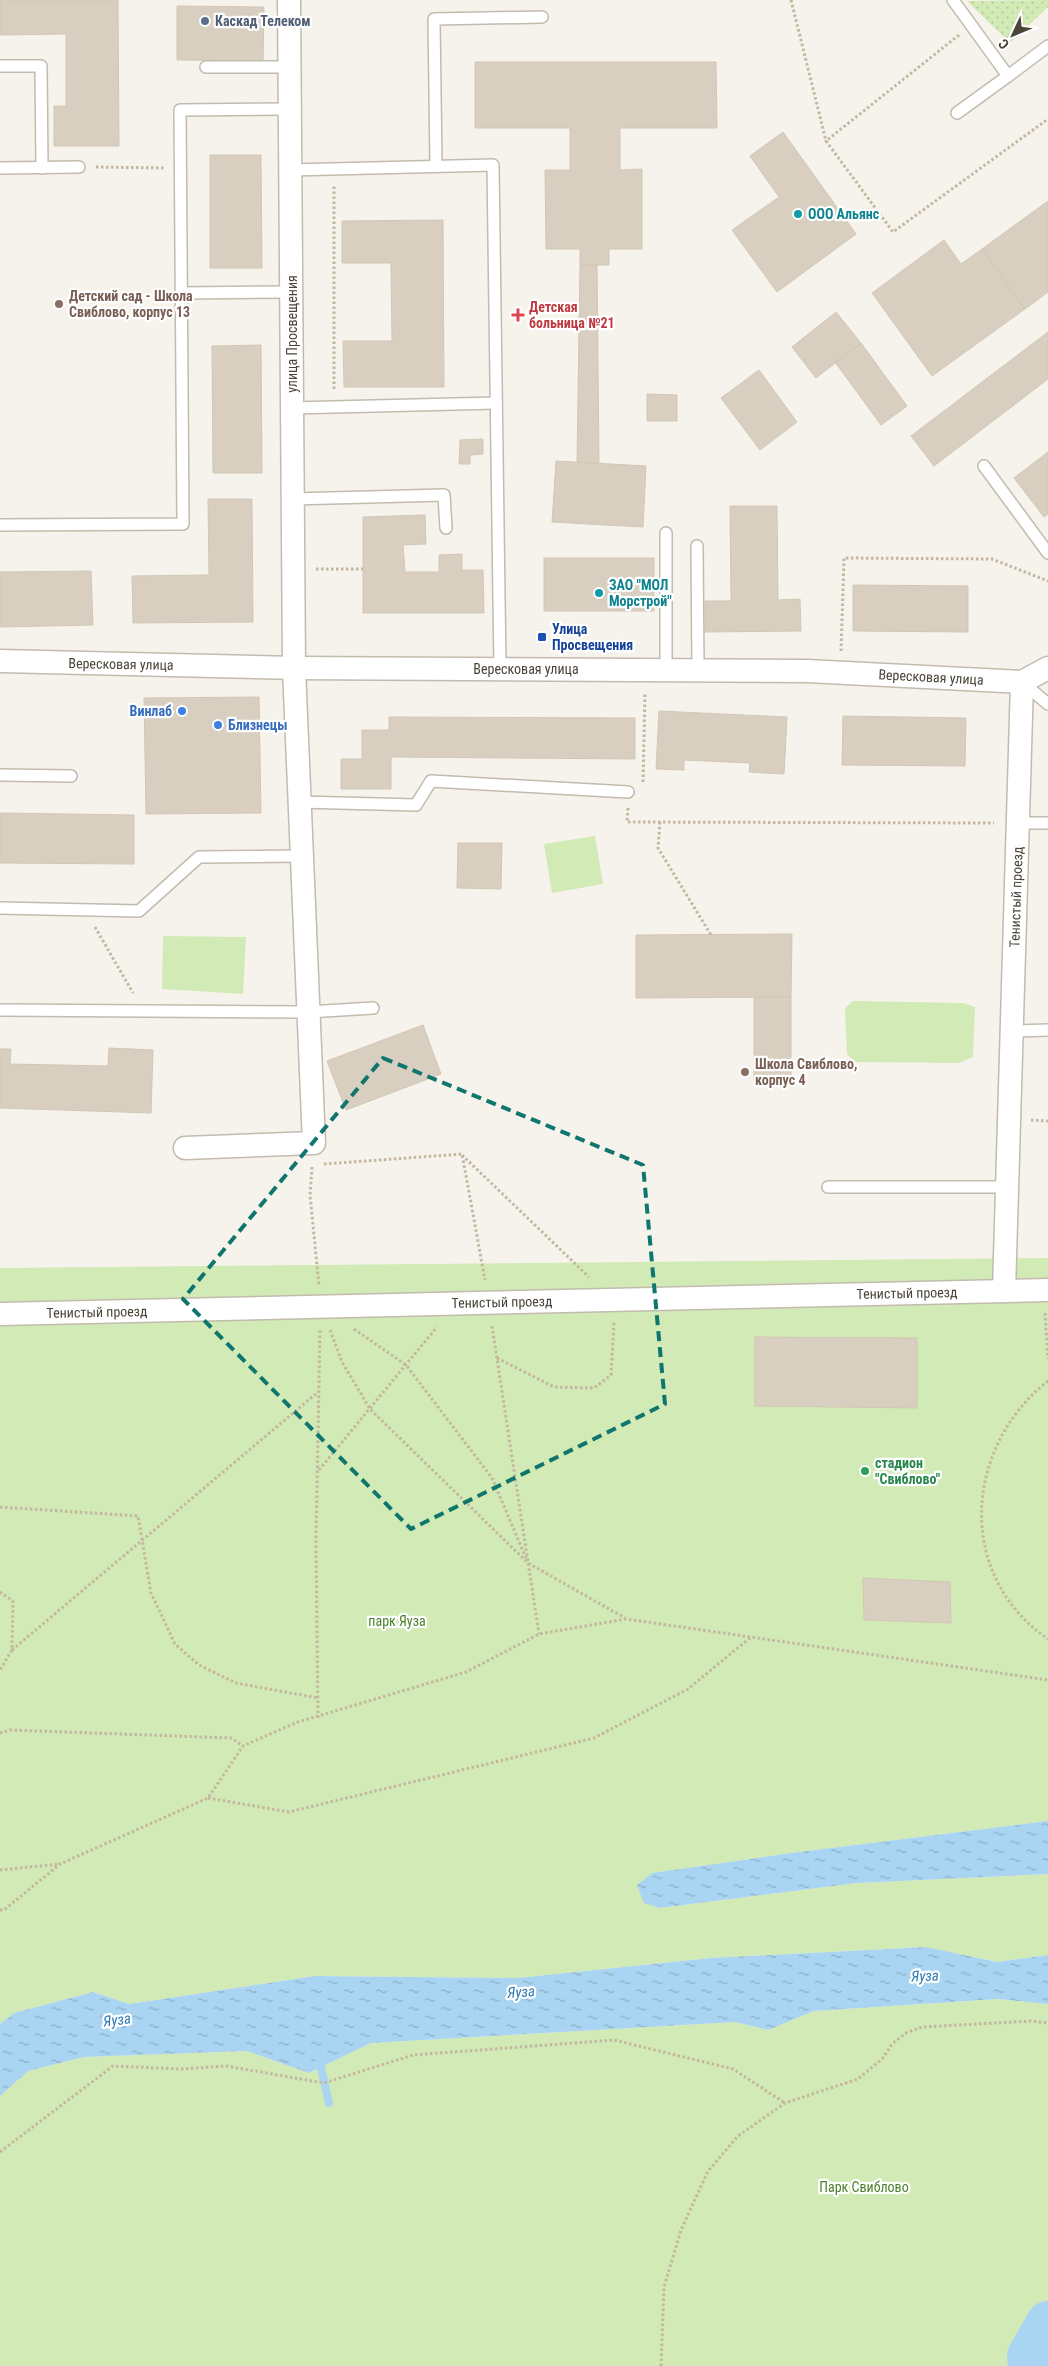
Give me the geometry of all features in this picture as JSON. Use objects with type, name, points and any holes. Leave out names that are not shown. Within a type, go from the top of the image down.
[{"type":"street","name":"улица Просвещения","points":[[185,1148],[314,1143],[294,668],[290,0]]},
{"type":"street","name":"Вересковая улица","points":[[0,661],[294,668],[840,672],[1022,682]]},
{"type":"street","points":[[1022,682],[1048,668]]},
{"type":"street","name":"Тенистый проезд","points":[[1004,1291],[1012,1031],[1020,963],[1021,881],[1018,823],[1022,682]]},
{"type":"street","name":"Тенистый проезд","points":[[0,1314],[1004,1291],[1047,1300]]},
{"type":"lane","points":[[953,0],[1008,76]]},
{"type":"lane","points":[[436,166],[434,19],[542,17]]},
{"type":"lane","points":[[957,113],[1048,46]]},
{"type":"lane","points":[[0,66],[41,66],[42,168]]},
{"type":"lane","points":[[206,67],[290,67]]},
{"type":"lane","points":[[0,525],[183,524],[180,110],[290,109]]},
{"type":"lane","points":[[291,170],[493,165],[500,669]]},
{"type":"lane","points":[[0,168],[79,167]]},
{"type":"lane","points":[[181,293],[291,292]]},
{"type":"lane","points":[[292,408],[496,403]]},
{"type":"lane","points":[[984,466],[1048,554]]},
{"type":"lane","points":[[293,498],[444,495],[446,528]]},
{"type":"lane","points":[[656,670],[666,532]]},
{"type":"lane","points":[[697,546],[698,670]]},
{"type":"lane","points":[[1022,682],[1048,704]]},
{"type":"lane","points":[[0,775],[70,776]]},
{"type":"lane","points":[[300,802],[416,805],[431,781],[628,792]]},
{"type":"lane","points":[[1018,823],[1048,822]]},
{"type":"lane","points":[[0,908],[139,911],[200,857],[302,856]]},
{"type":"lane","points":[[0,1010],[308,1012],[373,1008]]},
{"type":"lane","points":[[1012,1031],[1048,1030]]},
{"type":"lane","points":[[828,1187],[1007,1187]]},
{"type":"path","points":[[791,0],[826,141],[893,232],[1048,119]]},
{"type":"path","points":[[826,141],[972,25]]},
{"type":"path","points":[[79,167],[180,168]]},
{"type":"path","points":[[334,169],[334,407]]},
{"type":"path","points":[[840,672],[844,558],[992,559],[1048,581]]},
{"type":"path","points":[[293,569],[363,569]]},
{"type":"path","points":[[656,670],[643,795],[628,792],[627,822],[1018,823]]},
{"type":"path","points":[[660,822],[658,848],[711,935]]},
{"type":"path","points":[[85,910],[144,1010]]},
{"type":"path","points":[[322,1165],[462,1154],[614,1300],[614,1353],[611,1375],[594,1388],[554,1387],[497,1358]]},
{"type":"path","points":[[462,1154],[489,1302],[539,1634]]},
{"type":"path","points":[[304,1161],[312,1165],[310,1196],[321,1306],[318,1391],[318,1718]]},
{"type":"path","points":[[1047,1300],[1048,1359]]},
{"type":"path","points":[[318,1471],[457,1304]]},
{"type":"path","points":[[321,1306],[342,1362],[370,1409],[528,1563],[626,1619]]},
{"type":"path","points":[[352,1328],[406,1365],[492,1478],[528,1563]]},
{"type":"path","points":[[1048,1381],[1020,1406],[997,1442],[987,1470],[981,1505],[986,1548],[1002,1588],[1028,1622],[1048,1639]]},
{"type":"path","points":[[0,1670],[12,1650],[318,1391]]},
{"type":"path","points":[[0,1507],[138,1516],[151,1593],[175,1644],[199,1665],[236,1683],[318,1698]]},
{"type":"path","points":[[0,1592],[13,1601],[12,1650]]},
{"type":"path","points":[[0,1910],[4,1910],[60,1864],[208,1798],[243,1746],[298,1722],[318,1718],[466,1672],[539,1634],[626,1619],[1048,1680]]},
{"type":"path","points":[[208,1798],[289,1812],[594,1738],[688,1689],[752,1637]]},
{"type":"path","points":[[0,1733],[10,1730],[231,1738],[243,1746]]},
{"type":"path","points":[[0,1870],[60,1864]]},
{"type":"path","points":[[661,2366],[664,2288],[681,2230],[708,2170],[738,2136],[785,2102],[858,2078],[882,2058],[892,2044],[906,2033],[922,2028],[1031,2021],[1048,2024]]},
{"type":"path","points":[[0,2152],[113,2066],[181,2069],[226,2066],[324,2083],[413,2055],[614,2040],[733,2069],[785,2102]]},
{"type":"highlighted area","points":[[383,1058],[643,1165],[665,1404],[411,1529],[183,1299]]},
{"type":"green space","points":[[1048,0],[1048,7],[1010,43],[967,1]]},
{"type":"green space","points":[[595,836],[603,884],[552,893],[544,844]]},
{"type":"green space","points":[[163,936],[246,937],[243,994],[162,989]]},
{"type":"green space","points":[[853,1001],[963,1003],[975,1007],[973,1057],[959,1063],[855,1062],[847,1054],[845,1008]]},
{"type":"green space","name":"парк Яуза","points":[[1048,1258],[1048,1821],[791,1853],[653,1873],[637,1885],[660,1908],[857,1883],[1048,1874],[1048,1955],[997,1962],[925,1947],[711,1958],[518,1978],[315,1976],[129,2004],[93,1992],[14,2013],[0,2024],[0,1268]]},
{"type":"green space","name":"Парк Свиблово","points":[[998,1999],[1048,2004],[1048,2366],[0,2366],[0,2096],[28,2071],[84,2057],[247,2051],[309,2073],[371,2043],[735,2022],[768,2030],[814,2011]]},
{"type":"water","points":[[1048,1821],[1048,1874],[857,1883],[660,1908],[644,1903],[637,1885],[652,1873],[791,1853]]},
{"type":"water","name":"Яуза","points":[[926,1947],[997,1962],[1048,1955],[1048,2004],[998,1999],[814,2011],[768,2030],[735,2022],[371,2043],[309,2073],[247,2051],[84,2057],[28,2071],[0,2096],[0,2024],[14,2013],[93,1992],[129,2004],[315,1976],[518,1978],[711,1958]]},
{"type":"building","points":[[0,0],[118,0],[119,146],[54,146],[54,106],[66,106],[66,34],[0,35]]},
{"type":"building","points":[[177,6],[264,7],[263,61],[177,60]]},
{"type":"building","points":[[475,62],[716,62],[717,128],[620,128],[620,170],[642,169],[642,249],[609,249],[609,265],[580,265],[580,249],[546,249],[545,170],[570,170],[570,128],[475,128]]},
{"type":"building","name":"ООО Альянс","points":[[783,132],[856,234],[777,292],[732,230],[779,197],[750,156]]},
{"type":"building","points":[[210,155],[261,155],[262,268],[210,268]]},
{"type":"building","points":[[1048,201],[1048,292],[1025,309],[982,249]]},
{"type":"building","points":[[443,220],[444,387],[344,387],[343,341],[392,341],[391,263],[342,263],[342,221]]},
{"type":"building","points":[[944,240],[961,264],[982,249],[1025,309],[932,376],[872,293]]},
{"type":"building","points":[[580,265],[597,265],[599,464],[577,462]]},
{"type":"building","points":[[836,312],[861,343],[816,378],[792,347]]},
{"type":"building","points":[[1048,332],[1048,379],[934,466],[911,436]]},
{"type":"building","points":[[861,343],[907,406],[881,425],[835,362]]},
{"type":"building","points":[[261,345],[262,473],[213,473],[212,346]]},
{"type":"building","points":[[759,370],[797,422],[760,450],[721,398]]},
{"type":"building","points":[[647,394],[677,395],[677,421],[647,421]]},
{"type":"building","points":[[483,439],[483,454],[470,455],[470,464],[459,464],[460,440]]},
{"type":"building","points":[[1048,452],[1048,514],[1044,517],[1014,478]]},
{"type":"building","points":[[556,461],[646,466],[643,527],[552,522]]},
{"type":"building","points":[[208,499],[252,499],[253,622],[133,623],[132,576],[209,575]]},
{"type":"building","points":[[730,506],[777,506],[778,600],[800,599],[801,631],[705,632],[705,601],[731,601]]},
{"type":"building","points":[[425,515],[426,544],[403,545],[405,572],[439,572],[439,555],[462,554],[462,570],[483,570],[484,613],[363,613],[363,517]]},
{"type":"building","name":"ЗАО \"МОЛ Морстрой\"","points":[[544,558],[654,558],[654,611],[544,611]]},
{"type":"building","points":[[91,571],[93,625],[0,627],[0,572]]},
{"type":"building","points":[[853,585],[968,586],[968,632],[853,631]]},
{"type":"building","points":[[259,697],[261,813],[146,814],[144,698]]},
{"type":"building","points":[[659,711],[787,717],[784,774],[749,772],[750,763],[684,760],[684,770],[656,769]]},
{"type":"building","points":[[843,716],[966,718],[965,766],[842,765]]},
{"type":"building","points":[[389,717],[635,718],[635,759],[391,757],[391,789],[341,789],[341,759],[362,759],[362,730],[389,730]]},
{"type":"building","points":[[0,813],[134,815],[134,864],[0,863]]},
{"type":"building","points":[[458,843],[502,843],[501,889],[457,888]]},
{"type":"building","points":[[792,934],[791,997],[636,998],[636,935]]},
{"type":"building","points":[[754,997],[791,997],[791,1083],[754,1082]]},
{"type":"building","points":[[423,1025],[441,1074],[346,1110],[327,1061]]},
{"type":"building","points":[[109,1048],[153,1050],[151,1113],[0,1108],[0,1049],[11,1049],[10,1064],[108,1066]]},
{"type":"building","points":[[755,1337],[917,1338],[917,1408],[755,1406]]},
{"type":"building","points":[[863,1578],[950,1582],[951,1623],[864,1620]]},
{"type":"waterway","points":[[319,2059],[329,2103]]},
{"type":"waterway","points":[[1030,2366],[1029,2356],[1048,2323]]},
{"type":"place","name":"Каскад Телеком","points":[[205,21]]},
{"type":"place","name":"ООО Альянс","points":[[798,214]]},
{"type":"place","name":"Детский сад - Школа Свиблово, корпус 13","points":[[59,304]]},
{"type":"place","name":"Детская больница №21","points":[[518,315]]},
{"type":"place","name":"ЗАО \"МОЛ Морстрой\"","points":[[599,593]]},
{"type":"place","name":"Улица Просвещения","points":[[542,637]]},
{"type":"place","name":"Винлаб","points":[[182,711]]},
{"type":"place","name":"Близнецы","points":[[218,725]]},
{"type":"place","name":"Школа Свиблово, корпус 4","points":[[745,1072]]},
{"type":"place","name":"стадион \"Свиблово\"","points":[[865,1471]]}]
